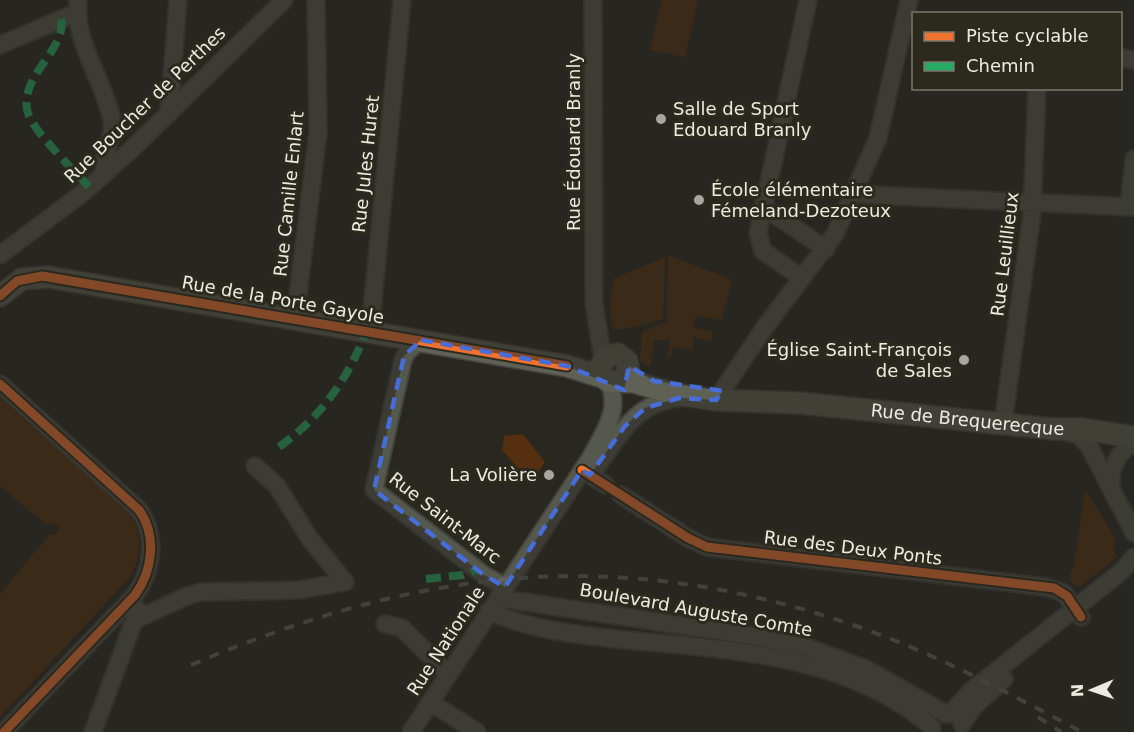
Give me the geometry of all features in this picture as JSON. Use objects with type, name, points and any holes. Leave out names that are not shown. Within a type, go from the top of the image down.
[{"type":"main road","name":"Rue de la Porte Gayole","points":[[0,296],[17,281],[42,276],[567,366],[616,371]]},
{"type":"main road","name":"Rue de Brequerecque","points":[[616,371],[691,397],[719,395]]},
{"type":"main road","name":"Rue de Brequerecque","points":[[616,371],[719,395],[1053,429],[1082,429],[1134,437]]},
{"type":"street","points":[[169,114],[178,0]]},
{"type":"street","name":"Rue Boucher de Perthes","points":[[0,255],[84,192],[169,114],[284,0]]},
{"type":"street","name":"Rue Camille Enlart","points":[[295,319],[317,139],[316,0]]},
{"type":"street","name":"Rue Jules Huret","points":[[370,331],[402,0]]},
{"type":"street","name":"Rue Édouard Branly","points":[[593,0],[595,284],[616,371]]},
{"type":"street","points":[[802,278],[760,248],[758,233],[808,0]]},
{"type":"street","points":[[719,395],[765,327],[826,249],[855,192],[880,130],[908,23],[909,0]]},
{"type":"street","points":[[0,45],[77,7],[112,122],[104,158],[105,172]]},
{"type":"street","name":"Rue Leuillieux","points":[[1003,424],[1032,203],[1037,90]]},
{"type":"street","points":[[855,192],[870,195],[1131,207],[1134,159]]},
{"type":"street","points":[[763,207],[826,249]]},
{"type":"street","name":"Rue Saint-Marc","points":[[421,340],[407,352],[403,360],[374,490],[484,575],[497,599]]},
{"type":"street","name":"Rue Nationale","points":[[588,467],[614,409],[616,371]]},
{"type":"street","points":[[0,384],[142,515],[149,531],[151,552],[145,580],[135,595],[4,732]]},
{"type":"street","name":"Rue Nationale","points":[[411,732],[554,512],[588,467],[639,412],[662,401],[691,397]]},
{"type":"street","points":[[1053,429],[1078,435],[1085,440],[1132,529]]},
{"type":"street","points":[[1111,487],[1114,465],[1122,452],[1134,442]]},
{"type":"street","points":[[137,619],[201,592],[299,590],[345,582],[310,539],[278,486],[255,466]]},
{"type":"street","points":[[588,467],[606,485]]},
{"type":"street","name":"Rue des Deux Ponts","points":[[621,495],[688,538],[707,547],[1046,587],[1064,593],[1078,613]]},
{"type":"street","points":[[932,730],[937,718],[955,721],[971,709],[1133,566]]},
{"type":"street","points":[[93,732],[137,619],[138,608],[135,595]]},
{"type":"street","name":"Boulevard Auguste Comte","points":[[497,599],[759,637],[806,647],[866,669],[910,691],[955,721]]},
{"type":"street","name":"Boulevard Auguste Comte","points":[[497,599],[512,621],[551,631],[751,653],[807,664],[891,698],[932,730]]},
{"type":"street","points":[[385,624],[402,628],[448,674]]},
{"type":"street","points":[[430,702],[477,732]]},
{"type":"highlighted area","points":[[421,340],[567,366],[624,390],[629,366],[654,381],[723,391],[716,400],[679,398],[645,408],[625,426],[590,475],[582,470],[505,587],[484,575],[374,490],[404,356]]},
{"type":"shaded area","points":[[662,0],[698,0],[685,57],[650,50]]},
{"type":"shaded area","points":[[668,255],[732,280],[721,320],[696,316],[693,328],[713,331],[711,341],[694,337],[692,351],[673,346],[671,357],[667,356],[670,340],[654,340],[650,367],[640,361],[642,332],[667,322]]},
{"type":"shaded area","points":[[665,257],[663,319],[625,329],[613,329],[610,310],[613,279]]},
{"type":"shaded area","points":[[0,398],[123,507],[134,523],[139,549],[130,577],[0,717],[0,594],[49,535],[55,535],[60,528],[54,522],[47,525],[0,486]]},
{"type":"shaded area","points":[[523,434],[545,462],[531,483],[502,450],[504,436]]},
{"type":"shaded area","points":[[1085,490],[1115,537],[1113,548],[1117,557],[1081,586],[1076,587],[1071,582],[1070,574],[1074,565]]},
{"type":"railway","points":[[191,665],[275,632],[357,606],[438,588],[518,578],[599,576],[681,583],[765,599],[853,625],[941,660],[1082,732]]},
{"type":"railway","points":[[1038,717],[1061,732]]},
{"type":"marked path","points":[[61,19],[61,31],[57,42],[34,77],[26,102],[33,124],[89,187]]},
{"type":"marked path","points":[[279,447],[307,424],[332,396],[351,365],[366,331]]},
{"type":"marked path","points":[[426,579],[463,575],[477,570]]},
{"type":"cycle path","points":[[0,296],[17,281],[42,276],[567,366]]},
{"type":"cycle path","points":[[0,384],[139,510],[145,520],[150,541],[146,575],[135,595],[4,732]]},
{"type":"cycle path","points":[[582,470],[688,538],[707,547],[1054,588],[1067,596],[1081,617]]},
{"type":"place","name":"Salle de Sport Edouard Branly","points":[[661,119]]},
{"type":"place","name":"École élémentaire Fémeland-Dezoteux","points":[[699,200]]},
{"type":"place","name":"Église Saint-François de Sales","points":[[964,360]]},
{"type":"place","name":"La Volière","points":[[549,475]]}]
